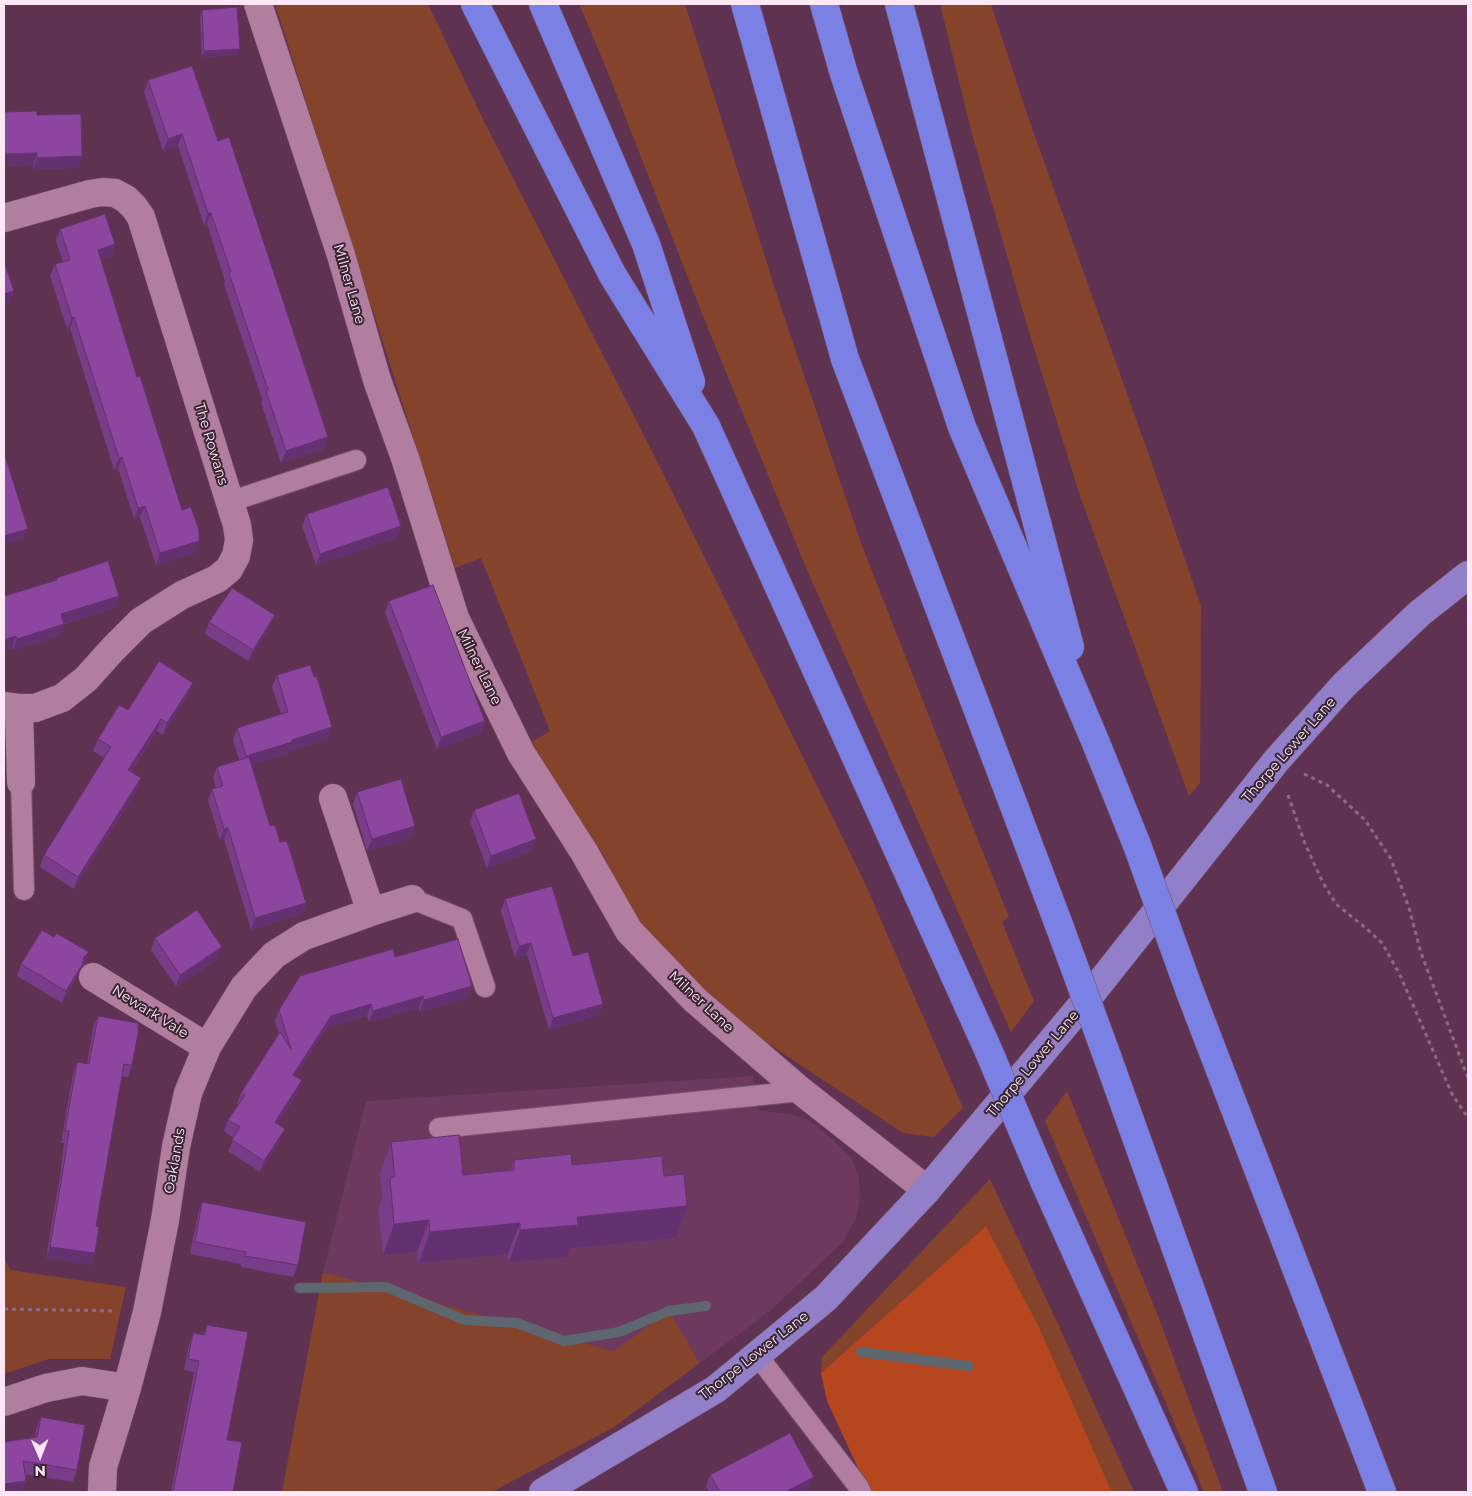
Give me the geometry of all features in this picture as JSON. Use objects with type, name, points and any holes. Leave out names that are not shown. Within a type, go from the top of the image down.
[{"type":"highway","points":[[475,4],[612,274],[706,426]]},
{"type":"highway","points":[[543,4],[646,244],[706,426],[986,1045],[1044,1181],[1184,1492]]},
{"type":"highway","points":[[745,4],[845,359],[1060,925],[1263,1492]]},
{"type":"highway","points":[[824,4],[847,84],[962,427],[1096,743],[1137,845],[1190,992],[1382,1492]]},
{"type":"highway","points":[[899,4],[1096,743]]},
{"type":"main road","name":"Thorpe Lower Lane","points":[[543,1492],[716,1389],[826,1298],[927,1190],[1091,994],[1276,761],[1344,686],[1420,614],[1468,575]]},
{"type":"street","name":"Milner Lane","points":[[258,4],[342,255],[376,380],[405,458],[455,618],[521,753],[584,852],[629,931],[695,1000],[801,1091],[927,1190]]},
{"type":"street","name":"The Rowans","points":[[4,218],[103,192],[115,193],[126,199],[134,207],[141,217],[237,525],[239,540],[236,556],[228,569],[217,579],[182,595],[141,621],[112,649],[86,679],[62,698],[35,708],[12,707],[21,782]]},
{"type":"street","points":[[333,798],[371,912]]},
{"type":"street","name":"Oaklands","points":[[102,1492],[102,1467],[127,1388],[147,1312],[165,1220],[176,1147],[188,1093],[207,1048],[244,987],[274,956],[304,936],[412,899]]},
{"type":"street","name":"Newark Vale","points":[[93,977],[207,1048]]},
{"type":"street","points":[[4,1402],[46,1388],[82,1381],[127,1388]]},
{"type":"lane","points":[[229,502],[356,460]]},
{"type":"lane","points":[[21,782],[24,890]]},
{"type":"lane","points":[[412,899],[462,919],[485,986]]},
{"type":"lane","points":[[439,1128],[801,1091]]},
{"type":"lane","points":[[757,1355],[861,1492]]},
{"type":"path","points":[[1276,761],[1327,785],[1365,820],[1391,859],[1409,908],[1421,953],[1468,1078]]},
{"type":"path","points":[[1276,761],[1304,841],[1322,881],[1336,904],[1382,943],[1400,973],[1452,1094],[1468,1118]]},
{"type":"path","points":[[4,1309],[147,1312]]},
{"type":"shaded area","points":[[275,4],[428,4],[482,117],[660,467],[864,881],[963,1108],[934,1137],[903,1133],[746,1029],[672,960],[623,906],[605,857],[573,813],[532,742],[550,731],[481,558],[455,568]]},
{"type":"shaded area","points":[[579,4],[685,4],[778,298],[862,546],[1009,917],[1002,922],[1034,1001],[1011,1032],[804,563]]},
{"type":"shaded area","points":[[940,4],[991,4],[1027,114],[1201,606],[1200,783],[1189,796],[1079,493],[1026,322],[972,134]]},
{"type":"shaded area","points":[[753,1076],[757,1110],[790,1114],[809,1120],[851,1157],[859,1177],[860,1198],[856,1218],[843,1242],[771,1310],[700,1363],[669,1312],[614,1351],[323,1272],[366,1101]]},
{"type":"shaded area","points":[[1067,1091],[1158,1316],[1223,1492],[1204,1492],[1045,1121]]},
{"type":"shaded area","points":[[990,1179],[1134,1492],[1112,1492],[1039,1327],[986,1226],[821,1373],[822,1357]]},
{"type":"shaded area","points":[[986,1226],[1039,1327],[1112,1492],[869,1492],[827,1401],[821,1373]]},
{"type":"shaded area","points":[[4,1258],[10,1270],[126,1287],[110,1359],[49,1359],[4,1374]]},
{"type":"shaded area","points":[[323,1272],[614,1351],[669,1311],[700,1363],[614,1427],[492,1492],[282,1492]]},
{"type":"building","points":[[237,7],[240,49],[204,51],[202,10]]},
{"type":"building","points":[[192,66],[218,141],[229,137],[328,437],[286,451],[229,273],[231,272],[211,213],[208,213],[182,134],[168,139],[148,80]]},
{"type":"building","points":[[37,111],[37,115],[81,114],[82,156],[37,158],[37,153],[4,154],[4,112]]},
{"type":"building","points":[[105,214],[115,244],[98,250],[137,377],[140,376],[182,510],[191,507],[199,530],[199,541],[160,553],[145,506],[138,508],[122,457],[119,458],[55,264],[70,260],[60,229]]},
{"type":"building","points":[[4,261],[14,291],[4,294]]},
{"type":"building","points":[[4,452],[28,529],[4,536]]},
{"type":"building","points":[[388,487],[401,526],[320,554],[307,514]]},
{"type":"building","points":[[108,561],[119,596],[61,614],[64,624],[17,639],[16,636],[4,640],[4,596],[57,580],[56,578]]},
{"type":"building","points":[[433,585],[485,721],[441,737],[389,601]]},
{"type":"building","points":[[232,588],[275,615],[253,650],[209,622]]},
{"type":"building","points":[[159,661],[193,683],[167,723],[161,719],[128,770],[141,778],[78,877],[44,855],[111,747],[98,739],[119,705],[128,710]]},
{"type":"building","points":[[310,665],[314,677],[317,677],[332,727],[246,756],[237,728],[288,712],[277,675]]},
{"type":"building","points":[[249,757],[270,826],[275,825],[280,842],[287,841],[306,903],[255,918],[228,828],[224,829],[212,789],[223,786],[217,767]]},
{"type":"building","points":[[401,779],[415,826],[372,839],[357,792]]},
{"type":"building","points":[[519,793],[536,839],[491,856],[474,810]]},
{"type":"building","points":[[552,886],[573,956],[588,952],[603,1004],[553,1018],[531,943],[519,946],[505,899]]},
{"type":"building","points":[[197,910],[222,947],[180,975],[155,938]]},
{"type":"building","points":[[42,930],[54,937],[56,933],[89,952],[84,957],[82,965],[66,991],[21,964]]},
{"type":"building","points":[[458,939],[472,986],[424,1000],[423,996],[373,1011],[371,1004],[331,1016],[293,1075],[302,1080],[275,1122],[285,1129],[264,1161],[232,1140],[240,1127],[228,1120],[245,1095],[241,1093],[280,1032],[291,1049],[279,1010],[300,976],[393,949],[395,957]]},
{"type":"building","points":[[98,1016],[138,1023],[138,1034],[132,1065],[124,1064],[96,1226],[99,1227],[95,1253],[50,1247],[69,1131],[65,1131],[77,1062],[89,1064]]},
{"type":"building","points":[[459,1135],[463,1175],[514,1170],[514,1160],[571,1154],[572,1165],[662,1156],[664,1176],[684,1174],[687,1206],[577,1217],[578,1225],[520,1230],[520,1223],[430,1232],[429,1220],[394,1224],[390,1178],[395,1177],[391,1142]]},
{"type":"building","points":[[202,1202],[306,1222],[298,1265],[245,1256],[246,1252],[195,1242]]},
{"type":"building","points":[[207,1325],[248,1332],[227,1440],[242,1442],[233,1492],[173,1492],[199,1361],[188,1359],[193,1333],[205,1335]]},
{"type":"building","points":[[41,1417],[85,1425],[77,1470],[23,1461],[26,1481],[4,1484],[4,1442],[37,1437]]},
{"type":"building","points":[[790,1433],[814,1477],[785,1492],[720,1492],[710,1475]]},
{"type":"waterway","points":[[299,1288],[386,1287],[464,1320],[517,1323],[564,1341],[619,1332],[669,1311],[706,1306]]},
{"type":"waterway","points":[[861,1352],[969,1366]]}]
